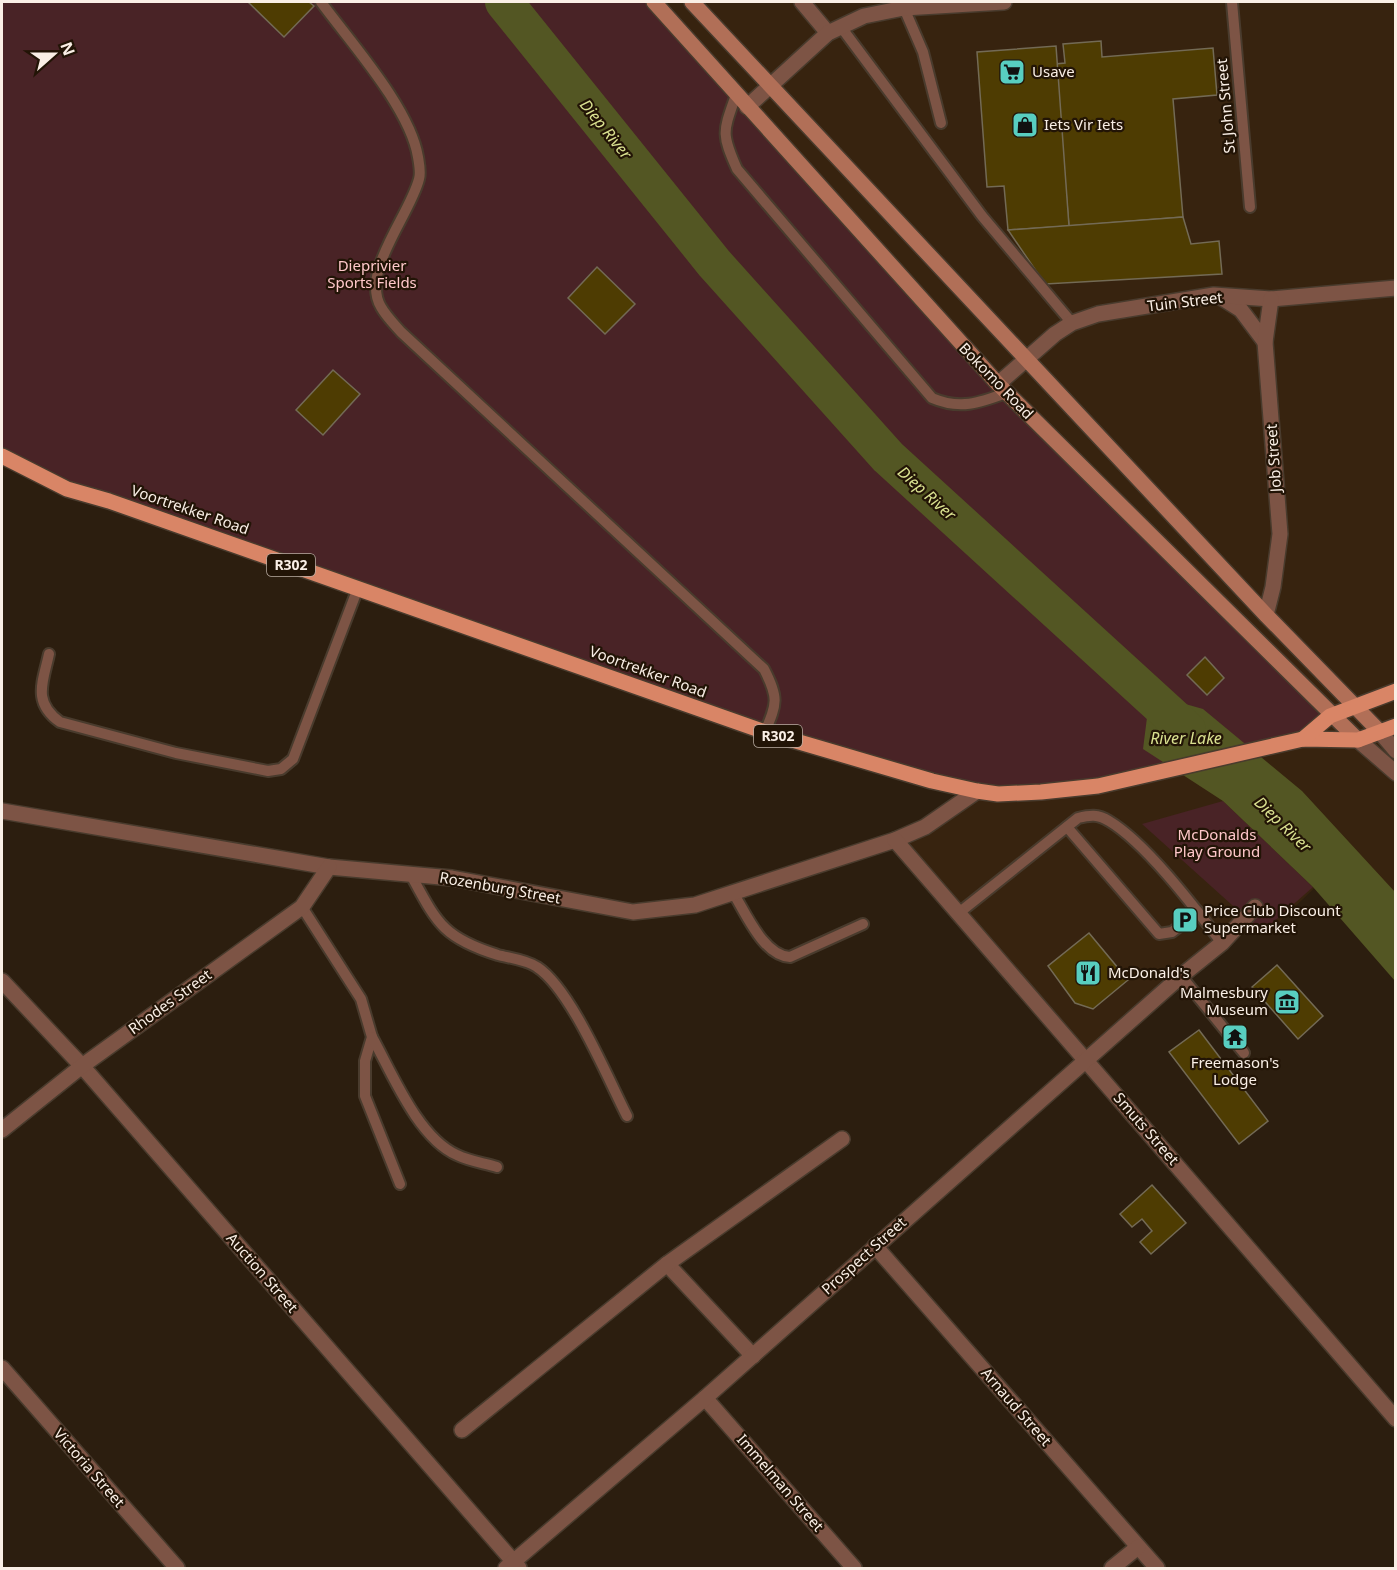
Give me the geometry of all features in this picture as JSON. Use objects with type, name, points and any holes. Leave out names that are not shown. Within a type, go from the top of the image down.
[{"type":"main road","name":"Bokomo Road","points":[[654,2],[1002,388],[1330,716],[1358,741]]},
{"type":"main road","points":[[692,2],[1028,358],[1266,615],[1380,732]]},
{"type":"main road","name":"Voortrekker Road","points":[[2,456],[67,489],[109,501],[765,732],[932,781],[977,791],[998,794],[1068,790],[1303,739],[1358,741],[1395,726]]},
{"type":"main road","name":"Voortrekker Road","points":[[1303,739],[1330,716],[1395,691]]},
{"type":"street","points":[[802,2],[835,30]]},
{"type":"street","points":[[747,107],[835,30],[864,16],[904,8],[1004,2]]},
{"type":"street","name":"Tuin Street","points":[[1002,388],[1028,358],[1072,323],[1098,314],[1214,295],[1271,299],[1395,288]]},
{"type":"street","points":[[1214,295],[1229,300],[1241,310],[1266,342]]},
{"type":"street","name":"Job Street","points":[[1266,615],[1273,587],[1280,534],[1266,342],[1271,299]]},
{"type":"street","points":[[1380,732],[1395,751]]},
{"type":"street","points":[[1358,741],[1395,773]]},
{"type":"street","name":"Rozenburg Street","points":[[2,811],[329,867],[452,878],[633,912],[695,905],[732,891],[895,840],[925,827],[977,791]]},
{"type":"street","name":"Smuts Street","points":[[895,840],[960,912],[1395,1419]]},
{"type":"street","name":"Rhodes Street","points":[[2,1130],[82,1066],[302,907],[329,867]]},
{"type":"street","name":"Prospect Street","points":[[513,1566],[1086,1059],[1222,943],[1254,907]]},
{"type":"street","name":"Auction Street","points":[[2,981],[82,1066],[513,1566]]},
{"type":"street","points":[[462,1430],[667,1264],[842,1139]]},
{"type":"street","name":"Arnaud Street","points":[[875,1246],[1156,1569]]},
{"type":"street","points":[[667,1264],[753,1356]]},
{"type":"street","name":"Victoria Street","points":[[2,1368],[177,1569]]},
{"type":"street","name":"Immelman Street","points":[[705,1398],[854,1569]]},
{"type":"street","points":[[1112,1569],[1138,1547]]},
{"type":"lane","points":[[321,2],[407,118],[417,154],[420,177],[401,224],[385,250],[375,283],[379,306],[401,332],[764,669],[773,687],[777,703],[765,732]]},
{"type":"lane","name":"St John Street","points":[[1232,2],[1250,207]]},
{"type":"lane","points":[[904,8],[923,52],[941,123]]},
{"type":"lane","points":[[835,30],[982,216],[1072,323]]},
{"type":"lane","points":[[736,95],[724,130],[724,141],[737,169],[932,398],[949,406],[958,405],[1002,388]]},
{"type":"lane","points":[[50,654],[40,694],[47,713],[60,722],[176,753],[268,771],[281,769],[293,759],[358,588]]},
{"type":"lane","points":[[960,912],[1078,818],[1091,814],[1109,821],[1131,838],[1198,912],[1222,943]]},
{"type":"lane","points":[[1067,827],[1159,934],[1172,932],[1198,912]]},
{"type":"lane","points":[[411,875],[436,921],[452,935],[472,947],[536,966],[556,984],[627,1116]]},
{"type":"lane","points":[[732,891],[765,943],[781,957],[789,957],[863,924]]},
{"type":"lane","points":[[302,907],[361,999],[372,1037],[422,1124],[438,1143],[457,1156],[497,1167]]},
{"type":"lane","points":[[1181,976],[1244,1053]]},
{"type":"lane","points":[[372,1037],[365,1061],[365,1096],[400,1184]]},
{"type":"shaded area","points":[[654,2],[1395,2],[1395,942],[1331,872],[1266,935],[1255,908],[1086,1059],[895,840],[961,804],[998,384]]},
{"type":"green space","name":"Dieprivier Sports Fields","points":[[2,2],[654,2],[998,384],[1330,716],[1303,739],[1041,792],[932,781],[109,501],[2,456]]},
{"type":"green space","name":"McDonalds Play Ground","points":[[1223,801],[1313,887],[1262,932],[1142,824]]},
{"type":"water","name":"River Lake","points":[[1150,694],[1203,709],[1302,791],[1395,892],[1395,981],[1313,887],[1223,801],[1143,749]]},
{"type":"building","points":[[248,2],[309,2],[314,6],[284,37]]},
{"type":"building","points":[[1101,41],[1102,57],[1213,48],[1217,95],[1173,99],[1183,217],[1069,226],[1055,64],[1065,63],[1063,44]]},
{"type":"building","points":[[1056,46],[1069,226],[1008,230],[1004,186],[987,187],[977,52]]},
{"type":"building","points":[[1183,217],[1191,244],[1219,241],[1222,274],[1045,284],[1008,230]]},
{"type":"building","points":[[597,267],[635,304],[605,334],[568,298]]},
{"type":"building","points":[[333,370],[360,394],[323,435],[296,410]]},
{"type":"building","points":[[1205,657],[1224,678],[1207,695],[1187,675]]},
{"type":"building","name":"McDonald's","points":[[1089,933],[1128,980],[1093,1009],[1075,1003],[1048,966]]},
{"type":"building","name":"Malmesbury Museum","points":[[1277,965],[1323,1016],[1298,1039],[1252,987]]},
{"type":"building","name":"Freemason's Lodge","points":[[1199,1030],[1268,1121],[1239,1144],[1169,1052]]},
{"type":"building","points":[[1152,1185],[1186,1223],[1151,1254],[1140,1242],[1152,1231],[1142,1219],[1132,1227],[1120,1214]]},
{"type":"waterway","name":"Diep River","points":[[504,2],[714,263],[888,457],[1187,730]]},
{"type":"place","name":"Usave","points":[[1012,72]]},
{"type":"place","name":"Iets Vir Iets","points":[[1025,125]]},
{"type":"place","name":"Price Club Discount Supermarket","points":[[1185,920]]},
{"type":"place","name":"McDonald's","points":[[1088,973]]},
{"type":"place","name":"Malmesbury Museum","points":[[1287,1002]]},
{"type":"place","name":"Freemason's Lodge","points":[[1235,1037]]}]
